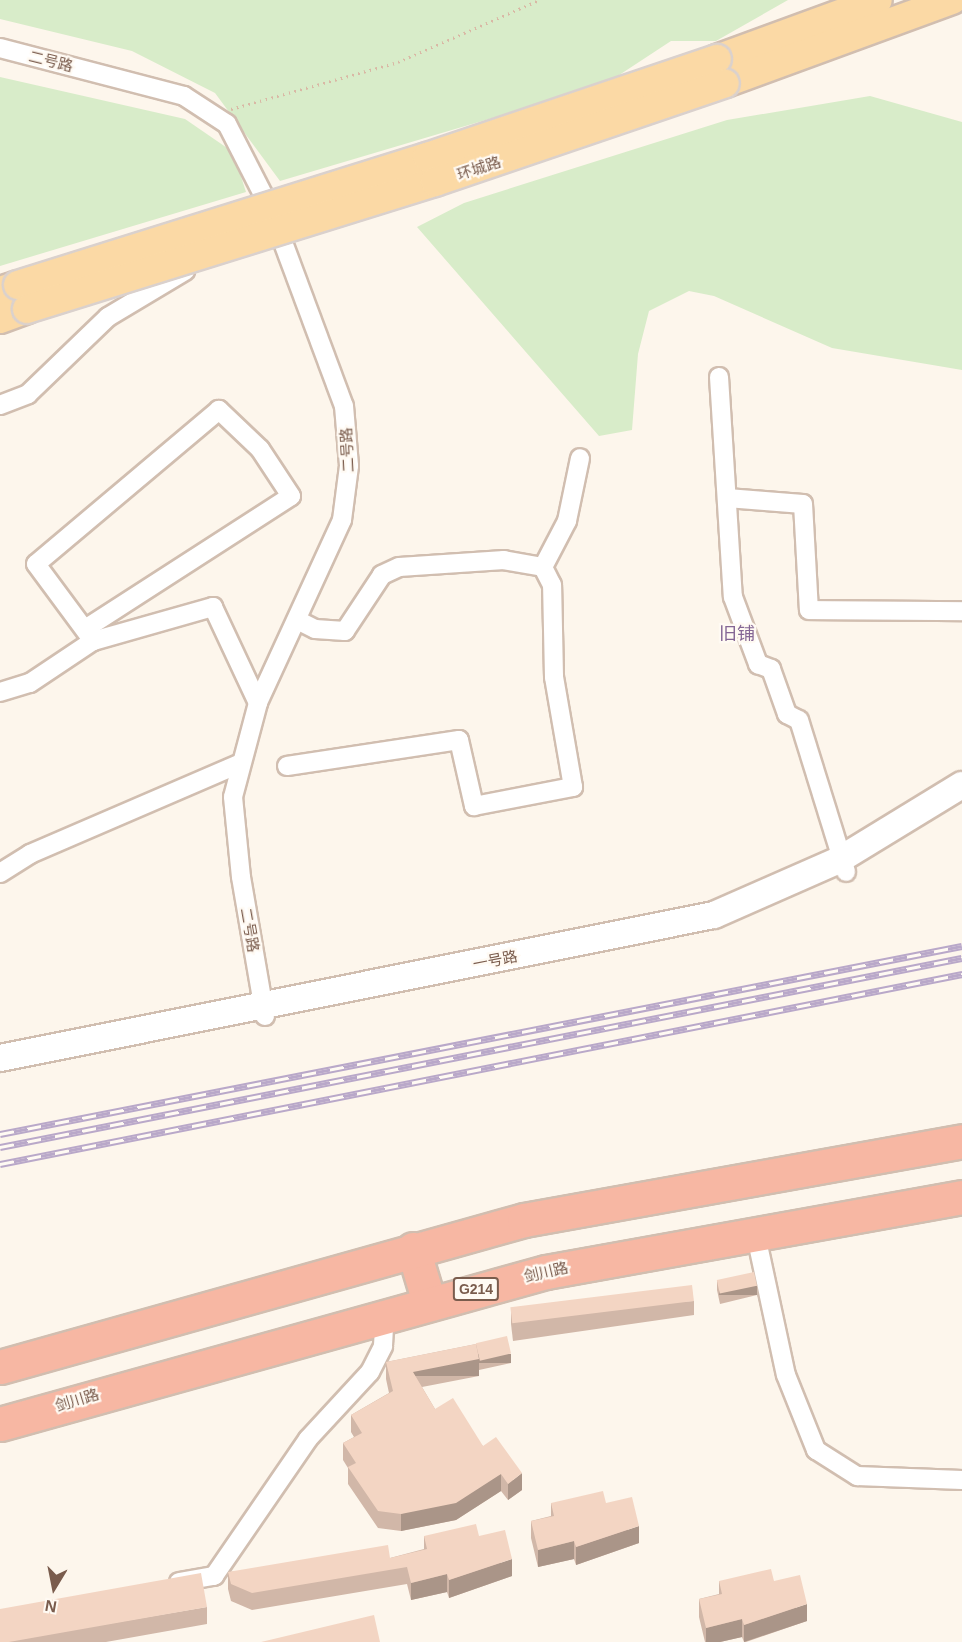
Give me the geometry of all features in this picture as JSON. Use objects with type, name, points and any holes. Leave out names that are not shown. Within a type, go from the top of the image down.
[{"type":"highway","points":[[0,1367],[413,1249],[598,1204],[962,1141]]},
{"type":"highway","name":"剑川路","points":[[0,1424],[385,1313],[575,1265],[962,1197]]},
{"type":"highway","points":[[413,1249],[429,1302]]},
{"type":"main road","name":"环城路","points":[[0,319],[15,295],[435,182],[721,71],[878,0]]},
{"type":"main road","name":"环城路","points":[[721,71],[952,0]]},
{"type":"street","name":"二号路","points":[[0,48],[142,83],[184,96],[219,116],[250,160],[335,374],[348,445],[342,520],[258,703],[239,764],[233,825],[264,1011]]},
{"type":"street","points":[[0,405],[28,394],[84,336],[149,289],[281,235]]},
{"type":"street","points":[[719,377],[733,597],[758,664],[771,669],[787,714],[799,720],[844,865]]},
{"type":"street","points":[[0,692],[30,683],[89,635],[291,496],[260,449],[219,410],[36,564],[89,635]]},
{"type":"street","points":[[543,567],[567,521],[580,458]]},
{"type":"street","points":[[727,498],[803,504],[809,610],[962,611]]},
{"type":"street","points":[[297,620],[315,629],[345,631],[382,575],[399,567],[504,560],[543,567]]},
{"type":"street","points":[[287,766],[459,740],[474,806],[573,787],[554,677],[552,585],[543,567]]},
{"type":"street","points":[[89,635],[213,607],[258,703]]},
{"type":"street","points":[[0,873],[30,854],[239,764]]},
{"type":"street","name":"一号路","points":[[844,865],[962,784]]},
{"type":"street","name":"一号路","points":[[0,1058],[697,934],[760,913],[962,801]]},
{"type":"street","name":"一号路","points":[[0,1072],[264,1011]]},
{"type":"street","points":[[755,1232],[786,1375],[816,1450],[857,1476],[962,1480]]},
{"type":"street","points":[[156,1586],[214,1576],[308,1439],[375,1365],[385,1341],[385,1313]]},
{"type":"path","points":[[219,116],[237,105],[398,62],[539,0]]},
{"type":"green space","points":[[0,0],[788,0],[716,41],[671,41],[604,85],[280,181],[215,93],[132,51],[0,19]]},
{"type":"green space","points":[[0,77],[185,119],[233,152],[246,192],[0,266]]},
{"type":"green space","points":[[870,96],[962,122],[962,370],[832,348],[714,296],[689,291],[649,311],[638,354],[632,430],[599,436],[417,227],[464,203],[727,120]]},
{"type":"building","points":[[754,1272],[757,1286],[720,1294],[717,1280]]},
{"type":"building","points":[[692,1285],[694,1301],[512,1323],[510,1307]]},
{"type":"building","points":[[507,1336],[511,1354],[480,1361],[476,1343]]},
{"type":"building","points":[[476,1344],[479,1359],[413,1372],[435,1409],[453,1398],[483,1446],[496,1437],[522,1473],[508,1484],[501,1474],[456,1503],[401,1514],[378,1511],[348,1467],[356,1463],[343,1443],[362,1433],[351,1415],[393,1391],[386,1362]]},
{"type":"building","points":[[603,1491],[606,1503],[632,1497],[639,1526],[576,1547],[574,1541],[538,1550],[531,1521],[554,1516],[551,1503]]},
{"type":"building","points":[[476,1524],[479,1536],[505,1530],[512,1559],[449,1580],[447,1574],[411,1583],[407,1567],[252,1593],[231,1584],[228,1572],[388,1545],[390,1558],[427,1549],[424,1536]]},
{"type":"building","points":[[771,1569],[774,1581],[800,1575],[807,1604],[744,1625],[742,1619],[706,1628],[699,1599],[722,1594],[719,1581]]},
{"type":"building","points":[[201,1573],[207,1607],[0,1642],[0,1609]]},
{"type":"building","points":[[374,1615],[380,1642],[261,1642]]},
{"type":"railway","points":[[0,1134],[962,946]]},
{"type":"railway","points":[[0,1147],[962,958]]},
{"type":"railway","points":[[0,1164],[962,974]]},
{"type":"district","name":"旧铺","points":[[737,634]]}]
